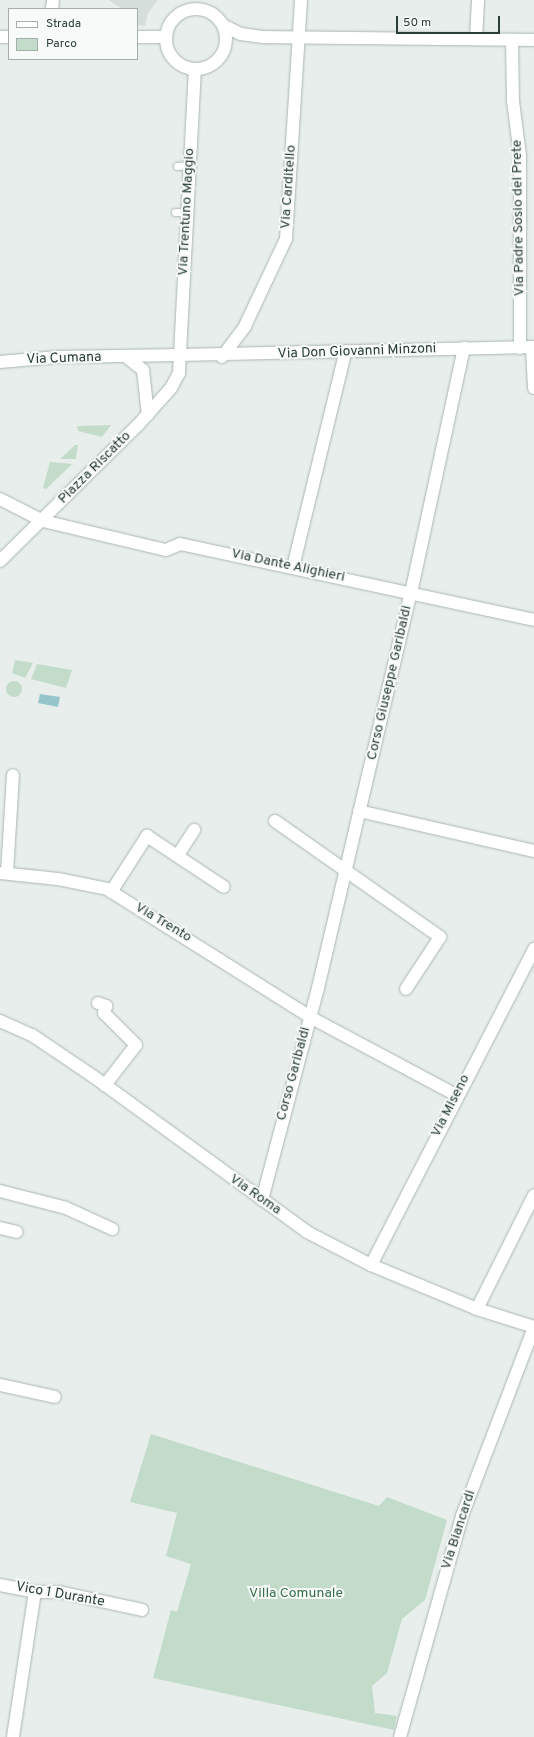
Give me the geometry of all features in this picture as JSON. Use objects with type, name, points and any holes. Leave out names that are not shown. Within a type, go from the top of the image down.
[{"type":"street","name":"Via Carditello","points":[[222,357],[245,326],[286,239],[300,0]]},
{"type":"street","points":[[476,39],[478,0]]},
{"type":"street","points":[[223,25],[226,37],[221,55],[213,64],[195,69],[173,59],[166,37],[170,24],[179,14],[199,4],[210,12],[223,25],[252,36],[298,38],[534,40]]},
{"type":"street","points":[[138,37],[166,37]]},
{"type":"street","name":"Via Padre Sosio del Prete","points":[[512,40],[513,101],[520,156],[528,348]]},
{"type":"street","name":"Via Trentuno Maggio","points":[[180,356],[188,212],[183,165],[195,69]]},
{"type":"street","name":"Via Don Giovanni Minzoni","points":[[180,356],[222,357],[464,348],[528,348]]},
{"type":"street","name":"Corso Giuseppe Garibaldi","points":[[310,1017],[411,593],[464,348]]},
{"type":"street","points":[[528,348],[534,388]]},
{"type":"street","points":[[293,567],[345,353]]},
{"type":"street","points":[[128,358],[180,356]]},
{"type":"street","name":"Piazza Riscatto","points":[[0,561],[148,415],[171,388],[178,373],[180,356]]},
{"type":"street","name":"Via Cumana","points":[[0,362],[57,357],[128,358]]},
{"type":"street","points":[[128,358],[143,370],[148,415]]},
{"type":"street","name":"Via Dante Alighieri","points":[[0,499],[43,520],[166,550],[180,544],[293,567],[534,620]]},
{"type":"street","points":[[3,873],[13,775]]},
{"type":"street","points":[[359,811],[534,851]]},
{"type":"street","points":[[274,821],[440,937],[406,989]]},
{"type":"street","points":[[178,855],[194,830]]},
{"type":"street","points":[[112,892],[147,836],[178,855],[224,887]]},
{"type":"street","name":"Via Trento","points":[[3,873],[58,879],[112,892],[310,1017]]},
{"type":"street","name":"Via Miseno","points":[[371,1265],[456,1095],[531,964],[534,949]]},
{"type":"street","points":[[98,1003],[106,1006],[104,1013],[136,1045],[105,1085]]},
{"type":"street","name":"Corso Garibaldi","points":[[262,1200],[310,1017],[456,1095]]},
{"type":"street","name":"Via Roma","points":[[0,1021],[32,1035],[105,1085],[307,1232],[371,1265],[477,1309],[534,1327]]},
{"type":"street","points":[[0,1191],[66,1208],[112,1229]]},
{"type":"street","points":[[477,1309],[534,1195]]},
{"type":"street","points":[[0,1228],[17,1232]]},
{"type":"street","name":"Via Biancardi","points":[[400,1737],[462,1516],[534,1327]]},
{"type":"street","points":[[0,1385],[55,1397]]},
{"type":"street","name":"Vico 1 Durante","points":[[0,1584],[35,1592],[59,1592],[142,1610]]},
{"type":"street","points":[[13,1737],[35,1592]]},
{"type":"lane","points":[[175,212],[188,212]]},
{"type":"shaded area","points":[[109,0],[158,0],[148,13],[145,26],[138,25],[138,8],[121,8]]},
{"type":"green space","points":[[111,425],[102,437],[78,431],[77,426]]},
{"type":"green space","points":[[75,445],[78,445],[76,459],[60,459]]},
{"type":"green space","points":[[50,462],[72,464],[46,489],[43,488]]},
{"type":"green space","points":[[15,660],[33,663],[25,678],[12,673]]},
{"type":"green space","points":[[37,664],[72,670],[66,688],[31,679]]},
{"type":"green space","points":[[11,681],[17,681],[22,686],[20,695],[17,697],[11,697],[6,692],[6,686]]},
{"type":"green space","name":"Villa Comunale","points":[[151,1434],[379,1506],[387,1497],[447,1520],[425,1600],[402,1619],[387,1673],[372,1686],[375,1713],[397,1716],[394,1730],[153,1678],[171,1610],[177,1612],[191,1564],[166,1556],[177,1513],[130,1502]]},
{"type":"water","points":[[40,694],[60,697],[58,707],[38,703]]}]
